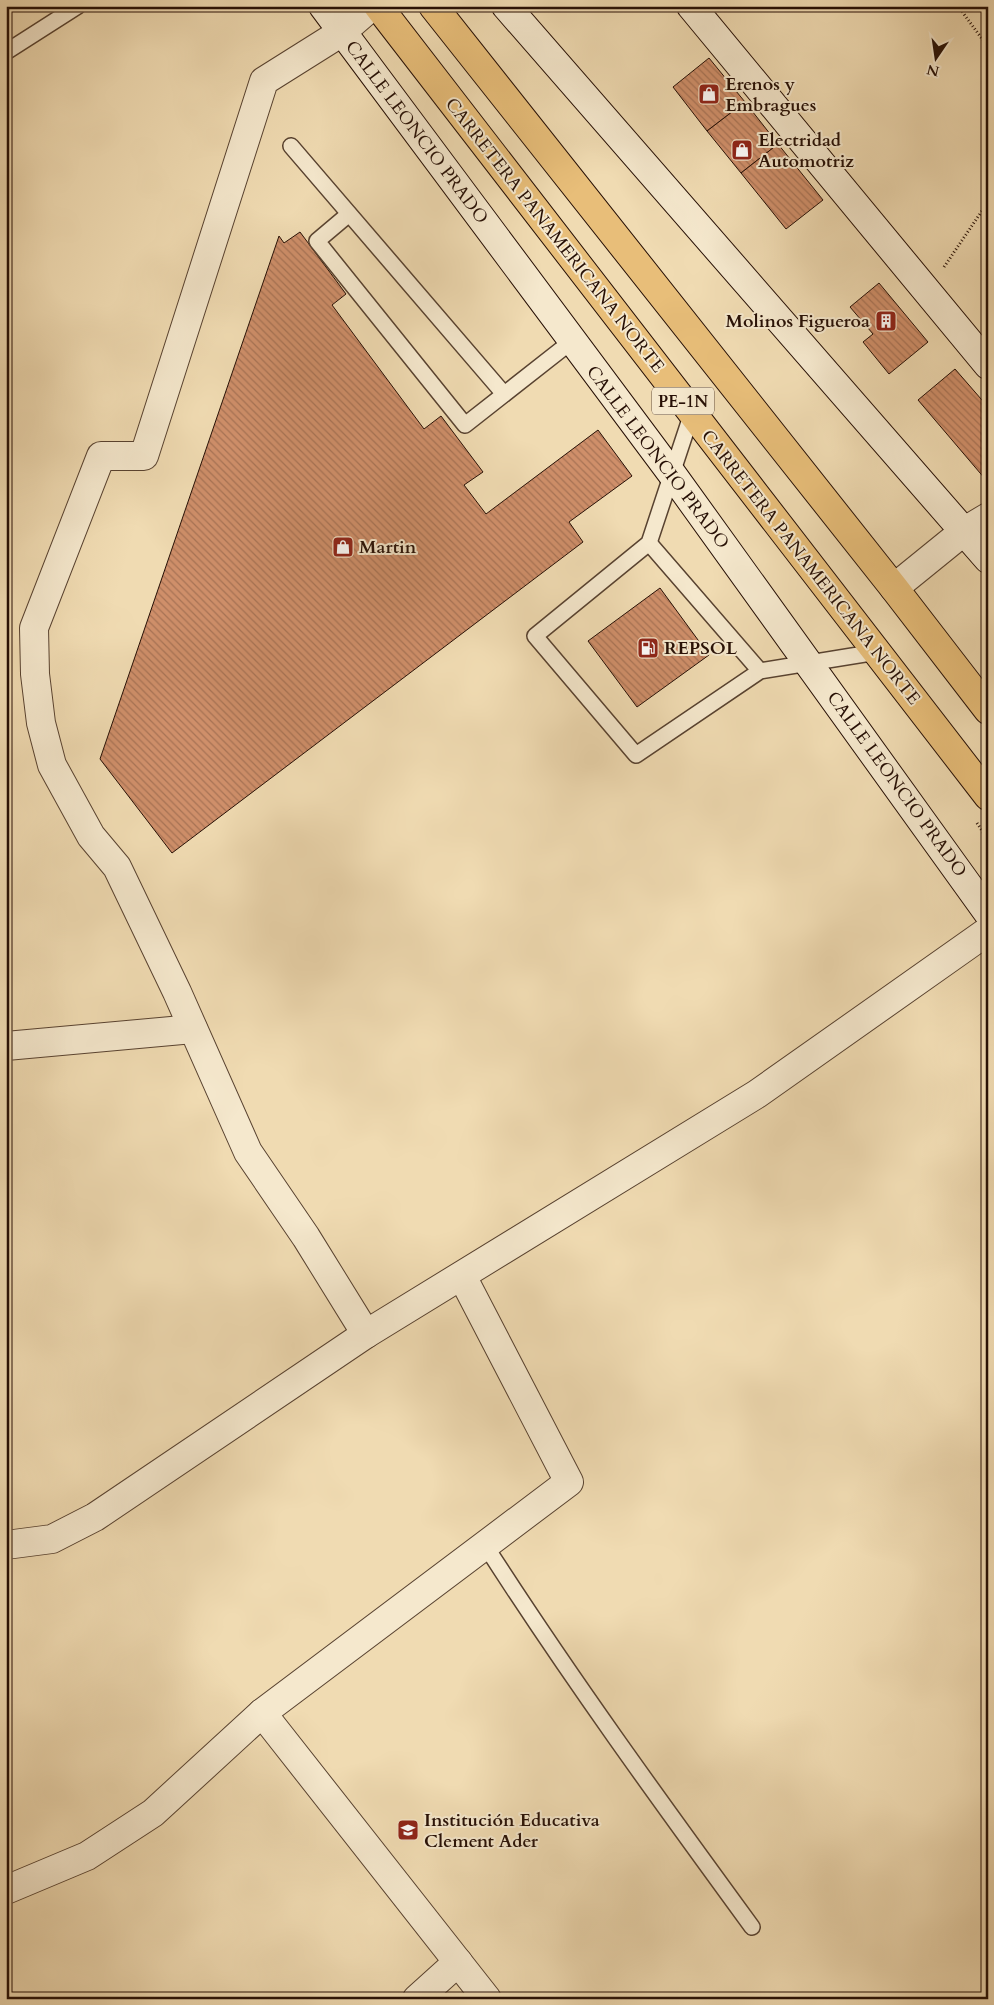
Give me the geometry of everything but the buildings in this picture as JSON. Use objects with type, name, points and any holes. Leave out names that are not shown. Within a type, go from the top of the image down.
[{"type":"highway","name":"CARRETERA PANAMERICANA NORTE","points":[[378,6],[988,796]]},
{"type":"highway","name":"PE-1N","points":[[434,6],[894,588],[988,710]]},
{"type":"street","name":"CALLE LEONCIO PRADO","points":[[323,6],[672,474],[988,913]]},
{"type":"street","points":[[366,1334],[306,1237],[248,1152],[117,867],[92,836],[52,765],[40,713],[35,674],[34,628],[101,456],[144,456],[264,81],[342,32],[372,6]]},
{"type":"street","points":[[506,6],[988,559]]},
{"type":"street","points":[[691,6],[988,365]]},
{"type":"street","points":[[894,588],[963,532],[988,516]]},
{"type":"street","points":[[6,1545],[52,1540],[95,1517],[366,1334],[757,1094],[988,931]]},
{"type":"street","points":[[6,1046],[193,1029]]},
{"type":"street","points":[[6,1890],[87,1856],[153,1813],[262,1713],[568,1482],[462,1276]]},
{"type":"street","points":[[262,1713],[487,1999]]},
{"type":"street","points":[[417,1999],[458,1962]]},
{"type":"lane","points":[[6,52],[78,6]]},
{"type":"lane","points":[[291,146],[504,394]]},
{"type":"lane","points":[[349,214],[317,241],[465,425],[572,342]]},
{"type":"lane","points":[[692,413],[650,543],[535,636],[636,755],[760,671],[877,652]]},
{"type":"lane","points":[[650,543],[760,671]]},
{"type":"lane","points":[[485,1545],[536,1625],[625,1753],[752,1927]]},
{"type":"path","points":[[958,6],[988,47]]},
{"type":"path","points":[[926,292],[988,202]]},
{"type":"path","points":[[984,835],[988,840]]},
{"type":"place","name":"Erenos y Embragues","points":[[709,94]]},
{"type":"place","name":"Electridad Automotriz","points":[[742,150]]},
{"type":"place","name":"Molinos Figueroa","points":[[886,321]]},
{"type":"place","name":"Martin","points":[[343,547]]},
{"type":"place","name":"REPSOL","points":[[648,648]]},
{"type":"place","name":"Institución Educativa Clement Ader","points":[[408,1830]]}]
